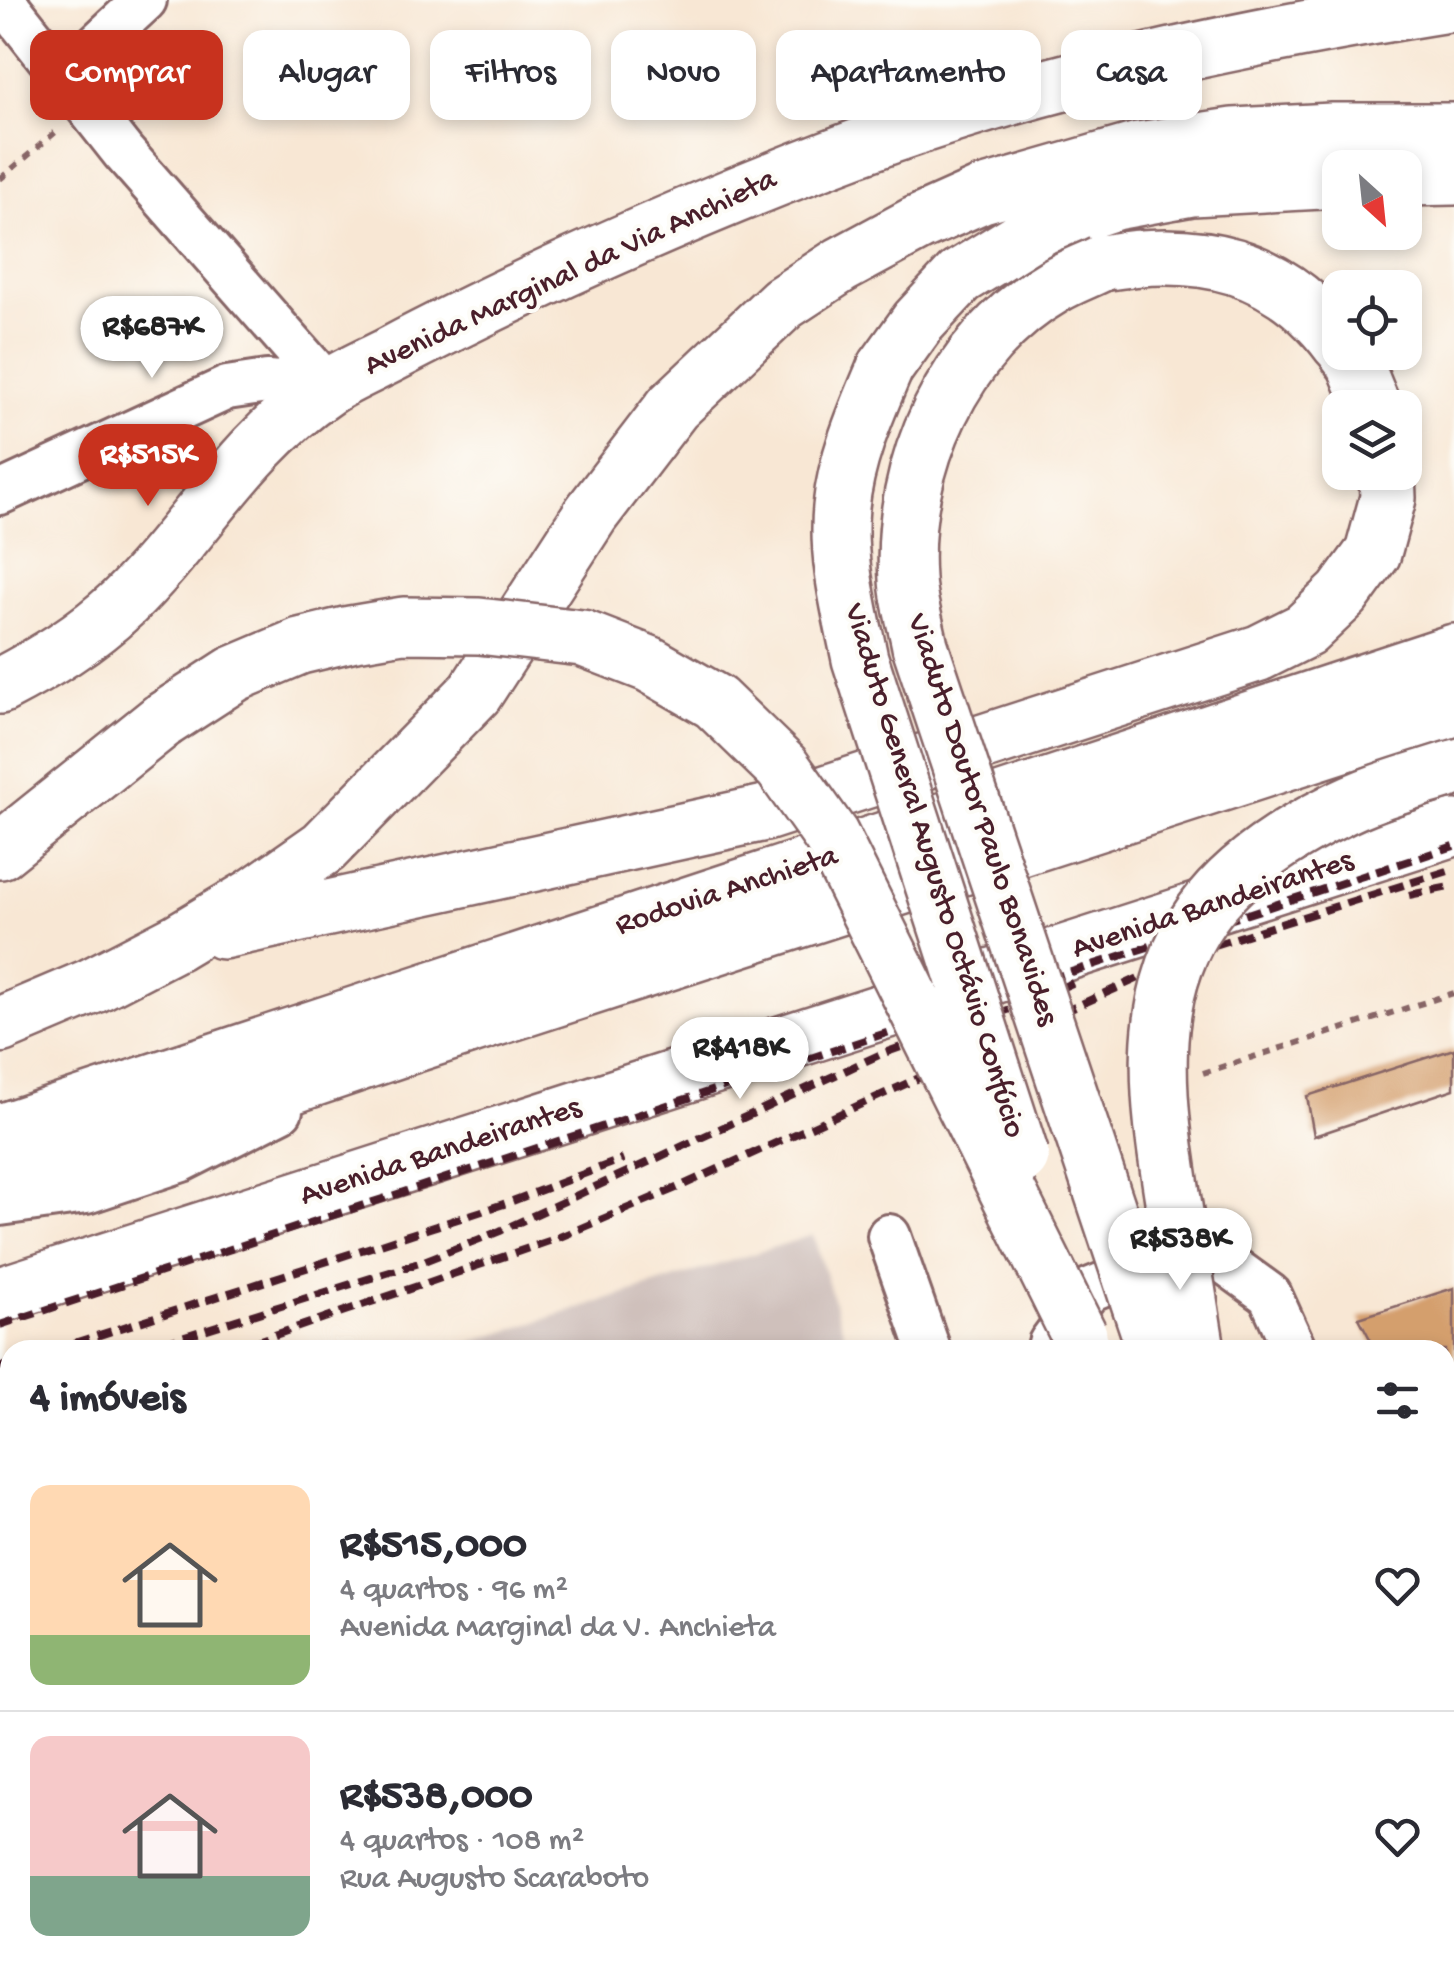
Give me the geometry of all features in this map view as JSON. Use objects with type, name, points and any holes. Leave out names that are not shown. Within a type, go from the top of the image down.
[{"type":"main road","name":"Avenida Marginal da Via Anchieta","points":[[0,686],[84,636],[122,603],[157,566],[232,472],[279,424],[328,387],[470,313],[709,204],[894,134],[1108,73],[1428,4]]},
{"type":"main road","points":[[0,1025],[92,986],[176,942],[254,896],[324,847],[475,693],[591,514],[673,407],[782,303],[841,265],[982,195],[1139,150],[1233,136],[1454,131]]},
{"type":"main road","points":[[1422,178],[1454,177]]},
{"type":"main road","name":"Viaduto General Augusto Octávio Confúcio","points":[[1069,1340],[860,659],[844,582],[841,508],[859,429],[885,368],[918,322],[960,277],[1043,226],[1115,202],[1192,188],[1322,181]]},
{"type":"main road","name":"Viaduto Doutor Paulo Bonavides","points":[[1151,1340],[920,646],[907,582],[906,536],[916,474],[935,418],[966,367],[1004,325],[1052,286],[1102,264],[1148,255],[1197,257],[1245,270],[1289,292],[1322,321]]},
{"type":"main road","points":[[176,942],[765,813],[1259,652],[1305,630],[1343,594],[1372,553],[1387,490]]},
{"type":"main road","points":[[0,850],[163,720],[234,674],[300,646],[403,625],[479,626],[582,638],[648,664],[715,702],[782,767],[831,836],[1069,1340]]},
{"type":"main road","name":"Rodovia Anchieta","points":[[0,1132],[1454,652]]},
{"type":"main road","name":"Rodovia Anchieta","points":[[0,1186],[406,1047],[1454,708]]},
{"type":"main road","points":[[1195,1340],[1159,1108],[1159,1034],[1172,972],[1202,914],[1236,876],[1280,842],[1336,810],[1454,768]]},
{"type":"main road","name":"Avenida Bandeirantes","points":[[0,1295],[1454,828]]},
{"type":"street","points":[[3,0],[30,35]]},
{"type":"street","points":[[121,30],[144,0]]},
{"type":"street","points":[[98,120],[328,387]]},
{"type":"street","points":[[0,494],[227,388],[268,382],[328,387]]},
{"type":"street","points":[[0,1204],[86,1192],[182,1160],[406,1047]]},
{"type":"street","points":[[889,1236],[925,1340]]},
{"type":"street","points":[[1053,1340],[1089,1290],[1170,1257],[1219,1258],[1270,1295],[1290,1340]]},
{"type":"path","points":[[0,179],[50,120]]},
{"type":"path","points":[[1192,1076],[1454,993]]},
{"type":"shaded area","points":[[813,1235],[846,1340],[479,1340]]},
{"type":"building","points":[[1454,1049],[1454,1089],[1314,1136],[1307,1096]]},
{"type":"building","points":[[1454,1288],[1454,1340],[1371,1340],[1359,1318]]},
{"type":"railway","points":[[0,1325],[1454,846]]},
{"type":"railway","points":[[1192,952],[1454,869]]},
{"type":"railway","points":[[1409,895],[1454,886]]},
{"type":"railway","points":[[260,1340],[555,1239],[681,1186],[1205,948]]},
{"type":"railway","points":[[172,1340],[419,1263],[500,1231],[881,1054],[1025,1004],[1079,980]]},
{"type":"railway","points":[[84,1340],[507,1203],[623,1159]]}]
